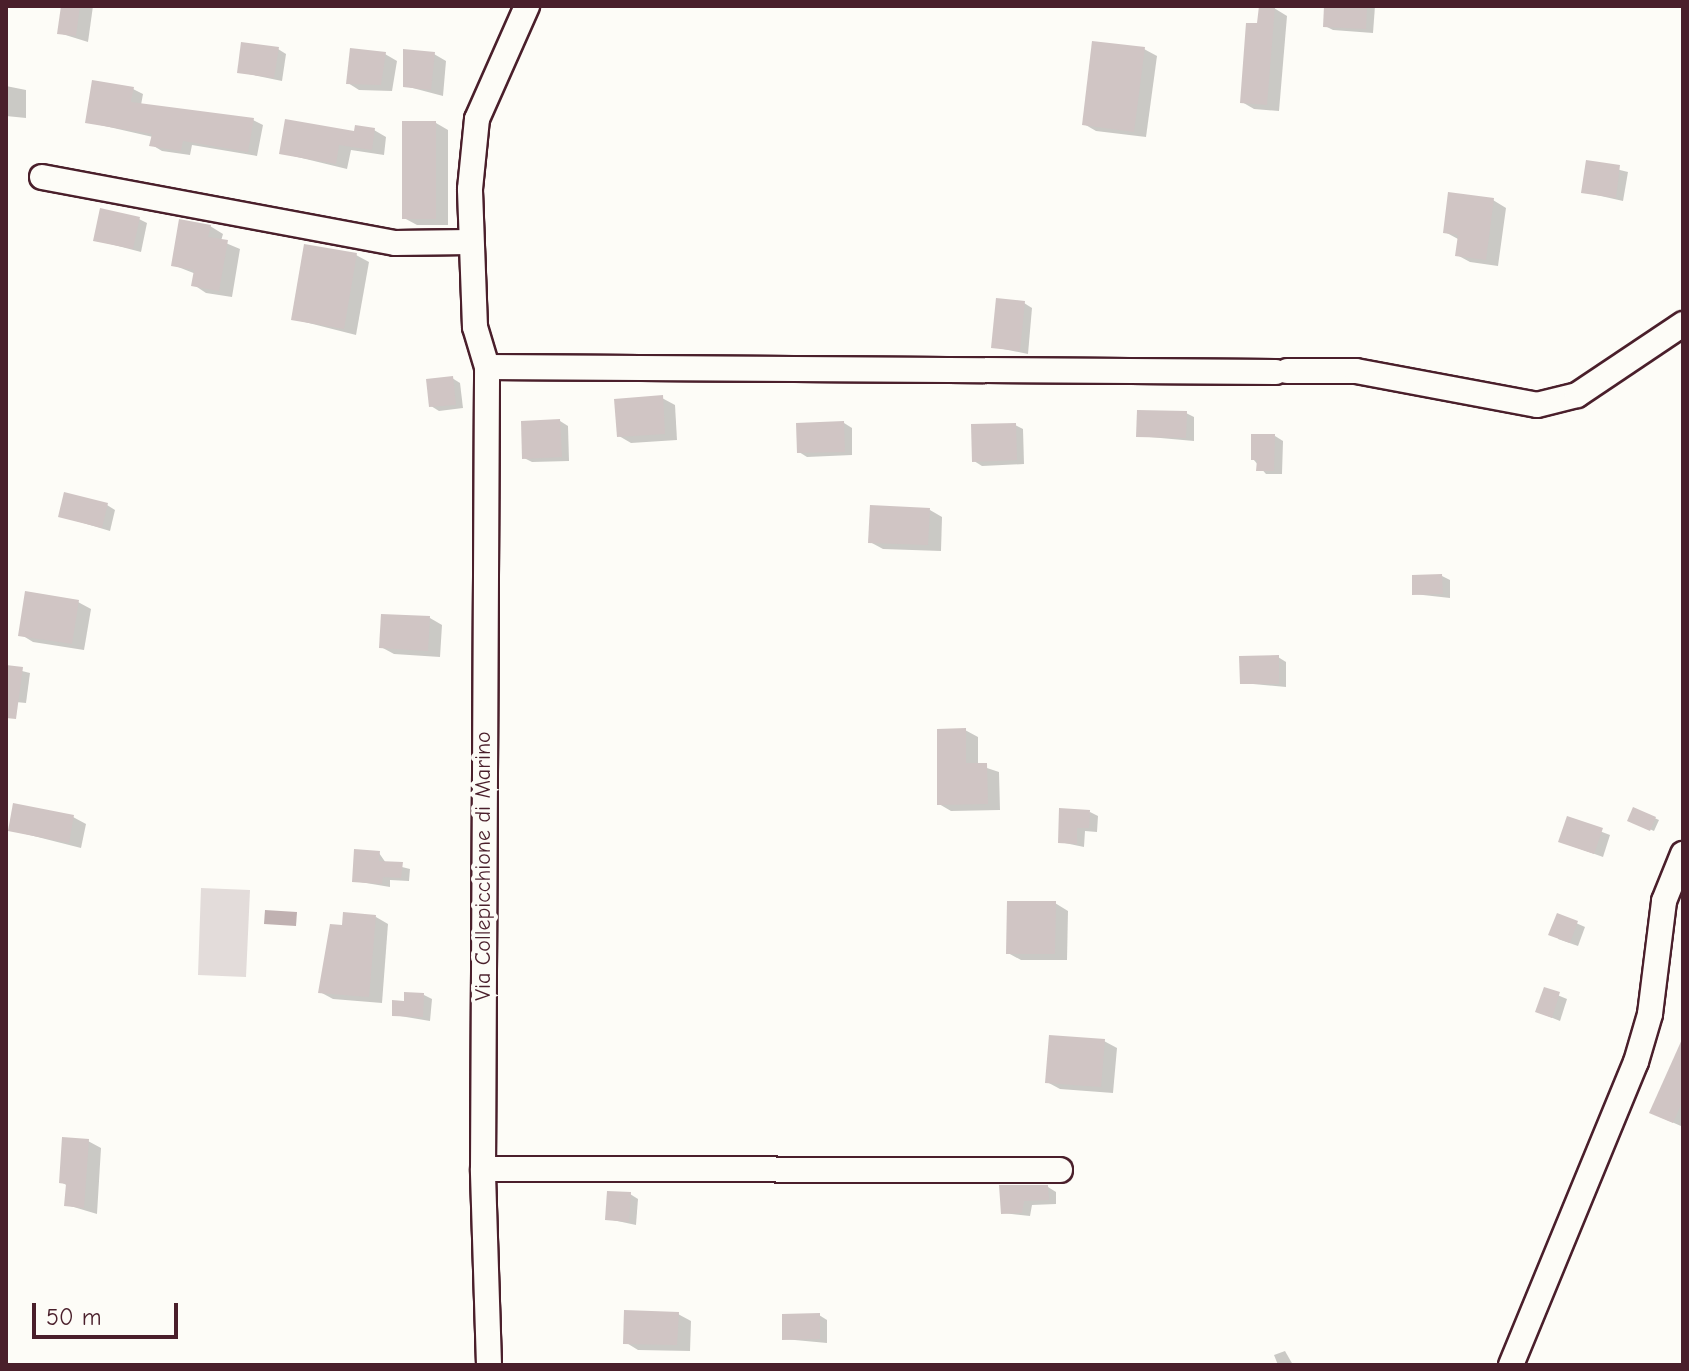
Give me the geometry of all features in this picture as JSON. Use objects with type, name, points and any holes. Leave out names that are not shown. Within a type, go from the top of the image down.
[{"type":"street","name":"Via Collepicchione di Marino","points":[[489,1365],[483,1169],[487,367],[475,327],[470,242],[477,119],[527,6]]},
{"type":"street","points":[[42,177],[395,243],[470,242]]},
{"type":"street","points":[[487,367],[1356,371],[1537,405],[1577,395],[1683,324]]},
{"type":"street","points":[[1511,1365],[1640,1050],[1653,997],[1664,901],[1683,854]]},
{"type":"street","points":[[483,1169],[1060,1170]]},
{"type":"shaded area","points":[[201,888],[250,890],[246,977],[198,975]]},
{"type":"shaded area","points":[[265,910],[297,912],[296,926],[264,924]]},
{"type":"building","points":[[61,6],[80,6],[76,36],[57,34]]},
{"type":"building","points":[[1259,6],[1275,6],[1267,105],[1240,103],[1246,23],[1257,23]]},
{"type":"building","points":[[1324,6],[1367,6],[1366,29],[1323,27]]},
{"type":"building","points":[[1092,41],[1145,47],[1134,132],[1082,125]]},
{"type":"building","points":[[241,42],[279,47],[274,78],[237,73]]},
{"type":"building","points":[[350,48],[386,52],[381,85],[346,84]]},
{"type":"building","points":[[403,49],[435,52],[431,90],[403,87]]},
{"type":"building","points":[[92,80],[134,87],[131,102],[254,118],[248,152],[183,141],[181,151],[149,146],[152,134],[85,123]]},
{"type":"building","points":[[285,119],[354,131],[355,125],[375,128],[372,150],[339,145],[336,164],[279,154]]},
{"type":"building","points":[[402,121],[436,121],[436,219],[402,219]]},
{"type":"building","points":[[1586,160],[1620,165],[1616,198],[1581,193]]},
{"type":"building","points":[[1448,192],[1494,198],[1486,260],[1455,256],[1458,235],[1443,233]]},
{"type":"building","points":[[100,208],[140,217],[133,249],[93,241]]},
{"type":"building","points":[[179,219],[211,225],[208,237],[228,240],[219,291],[191,286],[194,270],[171,266]]},
{"type":"building","points":[[304,244],[357,253],[344,329],[291,320]]},
{"type":"building","points":[[996,298],[1025,301],[1020,351],[991,348]]},
{"type":"building","points":[[453,376],[456,405],[429,407],[426,379]]},
{"type":"building","points":[[663,395],[665,434],[617,437],[614,399]]},
{"type":"building","points":[[1137,410],[1187,411],[1186,438],[1136,437]]},
{"type":"building","points":[[560,419],[562,457],[522,459],[521,421]]},
{"type":"building","points":[[844,421],[845,452],[797,453],[796,423]]},
{"type":"building","points":[[1016,423],[1017,460],[972,462],[971,424]]},
{"type":"building","points":[[1251,434],[1275,434],[1274,471],[1256,471],[1257,460],[1251,460]]},
{"type":"building","points":[[64,492],[108,503],[102,528],[58,517]]},
{"type":"building","points":[[870,505],[930,508],[928,545],[868,543]]},
{"type":"building","points":[[1442,574],[1443,594],[1412,595],[1412,575]]},
{"type":"building","points":[[25,591],[79,600],[72,644],[18,636]]},
{"type":"building","points":[[381,614],[430,616],[428,651],[379,648]]},
{"type":"building","points":[[1279,655],[1279,684],[1240,684],[1239,656]]},
{"type":"building","points":[[6,665],[23,667],[16,719],[6,718]]},
{"type":"building","points":[[966,728],[966,763],[987,763],[988,804],[937,805],[937,729]]},
{"type":"building","points":[[13,803],[74,815],[69,843],[8,831]]},
{"type":"building","points":[[1633,807],[1656,817],[1650,831],[1627,821]]},
{"type":"building","points":[[1059,808],[1090,810],[1089,828],[1077,828],[1077,844],[1058,843]]},
{"type":"building","points":[[1567,816],[1603,828],[1594,854],[1558,842]]},
{"type":"building","points":[[354,849],[380,851],[379,861],[403,862],[401,878],[383,877],[382,884],[352,882]]},
{"type":"building","points":[[1007,901],[1056,901],[1055,954],[1006,954]]},
{"type":"building","points":[[343,912],[376,915],[369,997],[318,993],[330,924],[342,925]]},
{"type":"building","points":[[1557,913],[1578,921],[1570,943],[1548,935]]},
{"type":"building","points":[[1544,987],[1560,992],[1552,1018],[1535,1012]]},
{"type":"building","points":[[404,992],[424,993],[423,1017],[392,1016],[392,1000],[404,1001]]},
{"type":"building","points":[[1049,1035],[1105,1039],[1101,1087],[1045,1083]]},
{"type":"building","points":[[1683,1037],[1683,1100],[1673,1123],[1649,1113]]},
{"type":"building","points":[[62,1137],[89,1139],[84,1208],[64,1206],[66,1184],[59,1183]]},
{"type":"building","points":[[999,1185],[1048,1185],[1049,1200],[1024,1201],[1022,1213],[1001,1214]]},
{"type":"building","points":[[607,1191],[631,1192],[629,1222],[605,1220]]},
{"type":"building","points":[[624,1310],[679,1312],[677,1345],[623,1344]]},
{"type":"building","points":[[820,1313],[820,1339],[782,1340],[782,1314]]}]
